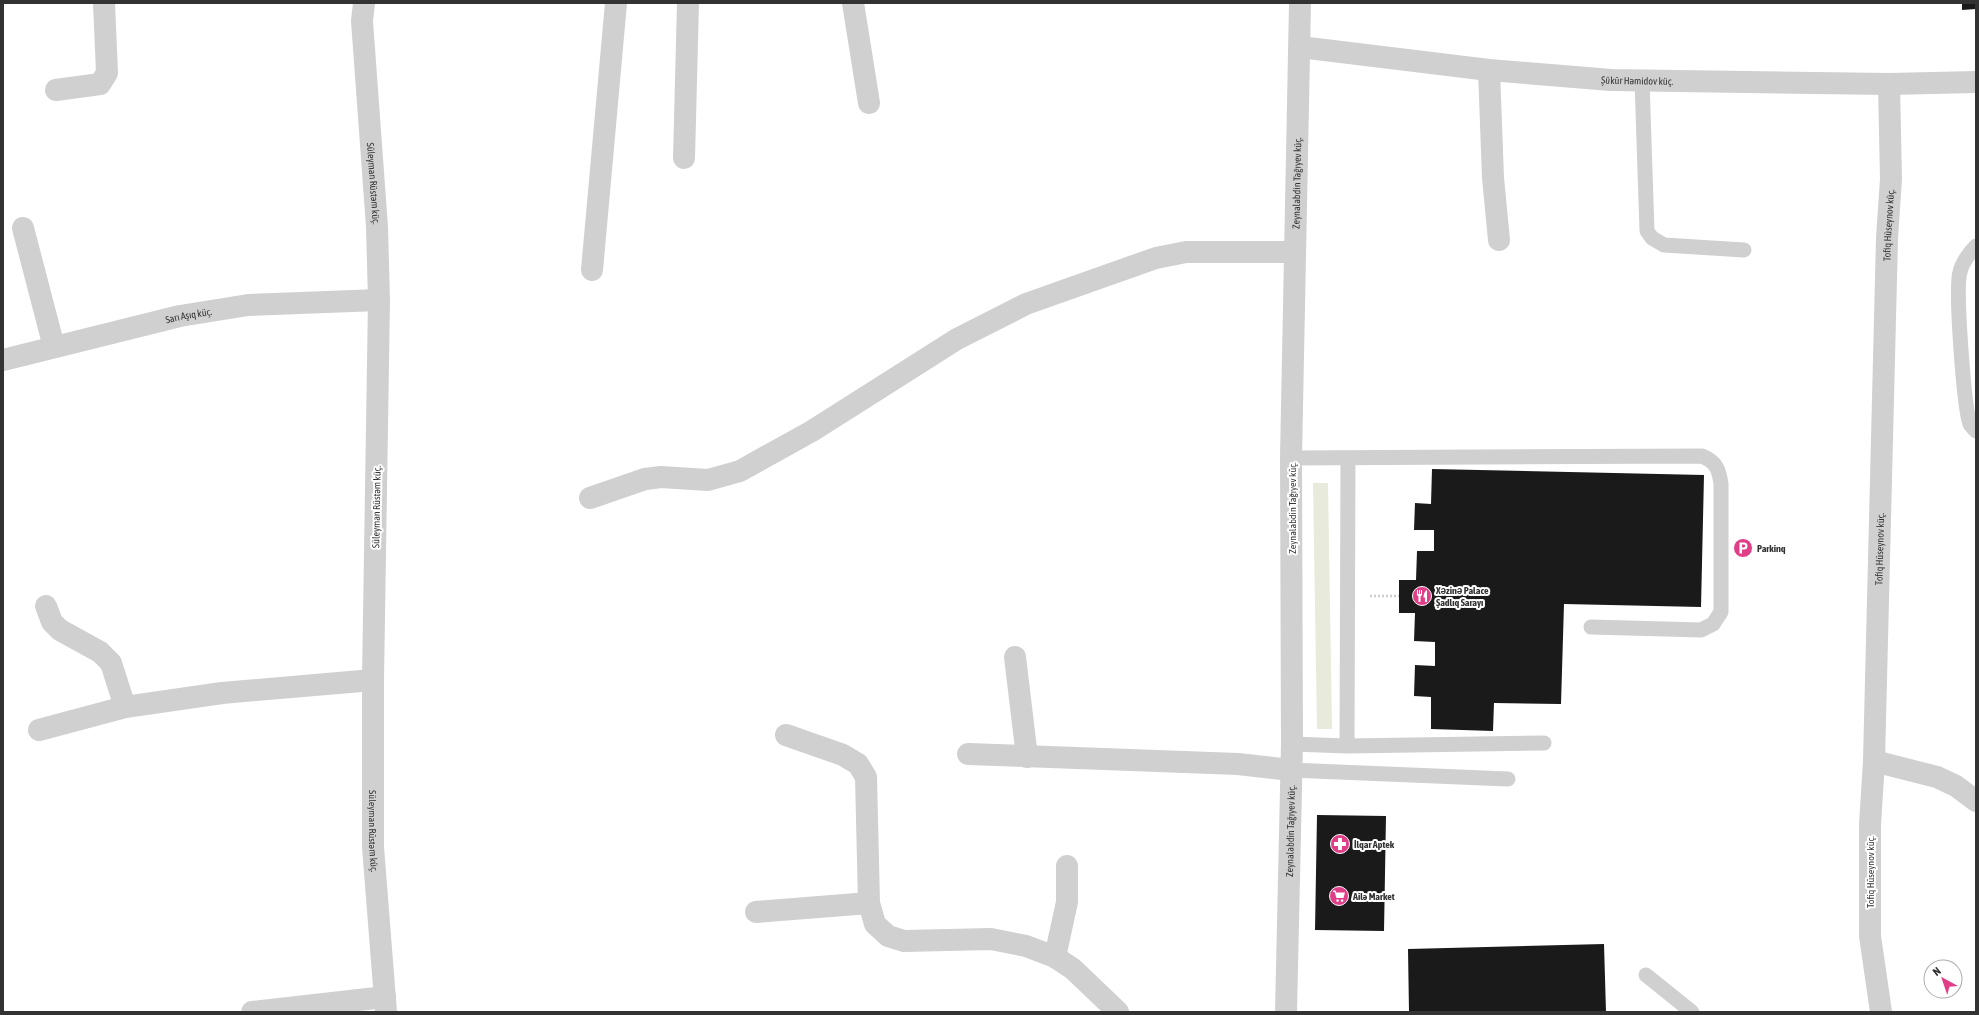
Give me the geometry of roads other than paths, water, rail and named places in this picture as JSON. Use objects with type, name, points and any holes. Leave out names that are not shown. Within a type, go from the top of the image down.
[{"type":"street","points":[[56,90],[100,84],[107,73],[104,3]]},
{"type":"street","name":"Süleyman Rüstəm küç.","points":[[364,3],[362,21],[377,227],[379,300],[373,680],[373,847],[386,1005]]},
{"type":"street","points":[[592,270],[616,3]]},
{"type":"street","points":[[684,158],[688,3]]},
{"type":"street","points":[[853,3],[869,103]]},
{"type":"street","name":"Zeynalabdin Tağıyev küç.","points":[[1286,1012],[1290,770],[1292,744],[1291,458],[1300,3]]},
{"type":"street","name":"Şükür Həmidov küç.","points":[[1300,47],[1489,70],[1642,81],[1889,84],[1976,82]]},
{"type":"street","points":[[1489,70],[1493,178],[1499,240]]},
{"type":"street","name":"Tofiq Hüseynov küç.","points":[[1881,1012],[1870,936],[1870,825],[1874,761],[1887,238],[1890,179],[1889,84]]},
{"type":"street","points":[[23,228],[54,347]]},
{"type":"street","points":[[590,498],[645,479],[661,477],[708,480],[740,471],[812,431],[957,339],[1026,304],[1156,258],[1186,252],[1295,252]]},
{"type":"street","name":"Sarı Aşıq küç.","points":[[3,360],[180,316],[248,305],[379,300]]},
{"type":"street","points":[[46,606],[52,622],[60,630],[100,652],[111,663],[125,707]]},
{"type":"street","points":[[1015,657],[1027,757]]},
{"type":"street","points":[[39,730],[125,707],[222,693],[373,680]]},
{"type":"street","points":[[786,735],[843,755],[858,764],[866,777],[868,903],[875,924],[888,936],[904,941],[991,939],[1026,946],[1055,957],[1073,969],[1118,1012]]},
{"type":"street","points":[[968,754],[1238,764],[1290,770]]},
{"type":"street","points":[[1874,761],[1937,777],[1956,786],[1976,801]]},
{"type":"street","points":[[1055,957],[1067,902],[1067,866]]},
{"type":"street","points":[[756,912],[868,903]]},
{"type":"street","points":[[252,1012],[386,1005]]},
{"type":"lane","points":[[1642,81],[1647,231],[1652,238],[1664,245],[1744,250]]},
{"type":"lane","points":[[1976,246],[1971,251],[1960,272],[1959,307],[1966,403],[1970,425],[1976,431]]},
{"type":"lane","points":[[1291,458],[1702,456],[1713,461],[1720,471],[1721,484],[1721,612],[1713,624],[1701,630],[1591,627]]},
{"type":"lane","points":[[1347,746],[1348,458]]},
{"type":"lane","points":[[1292,744],[1347,746],[1544,743]]},
{"type":"lane","points":[[1290,770],[1508,779]]},
{"type":"lane","points":[[1646,975],[1692,1012]]},
{"type":"place","name":"Parkinq","points":[[1743,548]]},
{"type":"place","name":"Xәzinә Palace Şadlıq Sarayı","points":[[1422,596]]},
{"type":"place","name":"İlqar Aptek","points":[[1340,844]]},
{"type":"place","name":"Ailə Market","points":[[1339,896]]}]
